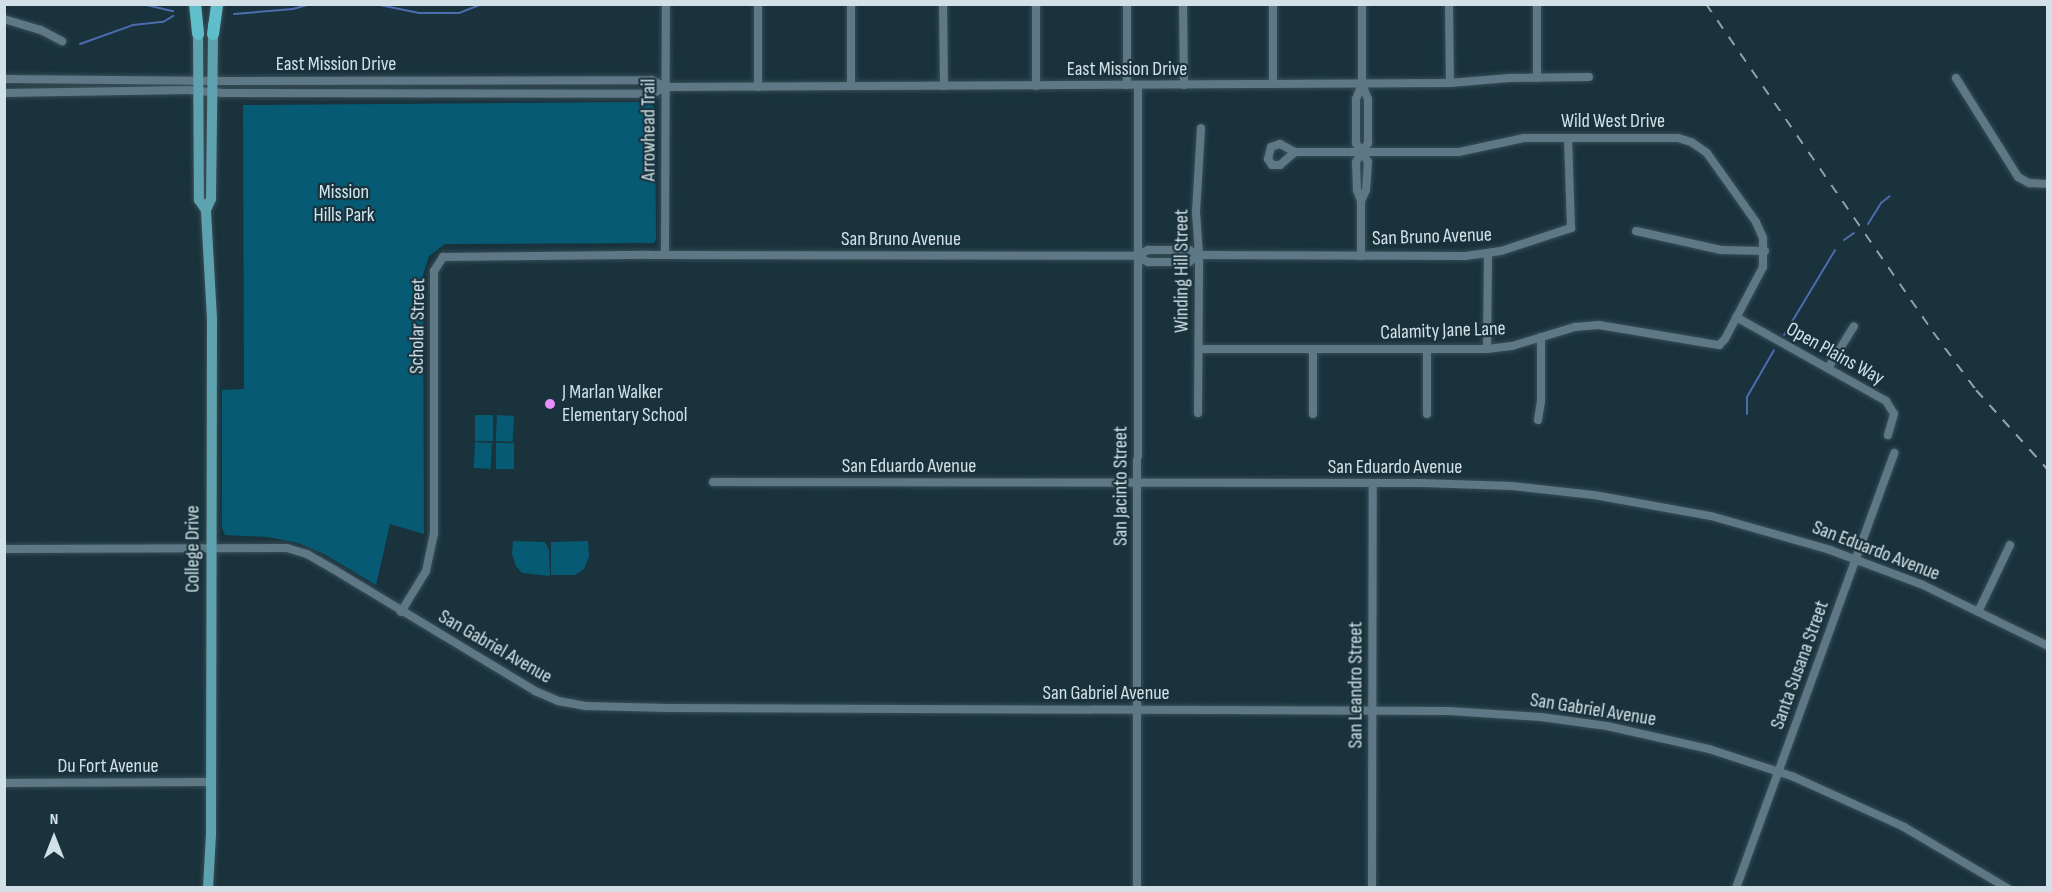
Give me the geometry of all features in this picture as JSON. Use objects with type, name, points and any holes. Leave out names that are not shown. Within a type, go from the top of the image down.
[{"type":"highway","points":[[196,4],[198,34]]},
{"type":"highway","points":[[213,34],[215,4]]},
{"type":"main road","name":"College Drive","points":[[198,34],[199,200],[206,210]]},
{"type":"main road","name":"College Drive","points":[[208,888],[211,782],[211,292],[206,210],[211,199],[213,34]]},
{"type":"street","name":"Arrowhead Trail","points":[[665,255],[666,4]]},
{"type":"street","points":[[758,4],[758,87]]},
{"type":"street","points":[[851,4],[851,86]]},
{"type":"street","points":[[943,4],[944,86]]},
{"type":"street","points":[[1036,4],[1036,86]]},
{"type":"street","points":[[1127,4],[1127,85]]},
{"type":"street","points":[[1183,4],[1184,85]]},
{"type":"street","points":[[1273,4],[1273,84]]},
{"type":"street","points":[[1361,256],[1361,201],[1357,190],[1356,162],[1362,152],[1356,143],[1356,99],[1362,84],[1362,4]]},
{"type":"street","points":[[1449,4],[1450,83]]},
{"type":"street","points":[[1537,4],[1538,78]]},
{"type":"street","points":[[4,19],[42,30],[62,41]]},
{"type":"street","name":"East Mission Drive","points":[[4,79],[199,86],[213,93],[652,94],[665,87],[1362,84],[1590,77]]},
{"type":"street","points":[[1956,78],[2018,177],[2029,183],[2048,184]]},
{"type":"street","name":"East Mission Drive","points":[[4,93],[199,86],[213,81],[652,80],[665,87]]},
{"type":"street","name":"San Jacinto Street","points":[[1137,888],[1138,85]]},
{"type":"street","name":"Winding Hill Street","points":[[1198,413],[1199,255],[1196,212],[1202,128]]},
{"type":"street","name":"Wild West Drive","points":[[1295,152],[1460,152],[1524,138],[1667,137],[1685,140],[1707,153],[1756,222],[1763,238],[1765,251]]},
{"type":"street","name":"San Bruno Avenue","points":[[665,255],[1137,256],[1148,262],[1189,262],[1199,255],[1488,254],[1571,228],[1568,138]]},
{"type":"street","points":[[1635,231],[1721,250],[1765,251],[1760,276],[1736,317]]},
{"type":"street","points":[[1487,349],[1488,254]]},
{"type":"street","name":"Scholar Street","points":[[401,612],[426,571],[434,534],[434,271],[439,260],[454,255],[665,255]]},
{"type":"street","name":"Calamity Jane Lane","points":[[1199,349],[1487,349],[1512,346],[1575,327],[1599,325],[1719,345],[1725,339],[1736,317]]},
{"type":"street","name":"Open Plains Way","points":[[1736,317],[1891,405],[1894,420],[1888,435]]},
{"type":"street","points":[[1828,368],[1854,326]]},
{"type":"street","points":[[1538,420],[1541,402],[1541,337]]},
{"type":"street","points":[[1427,349],[1427,414]]},
{"type":"street","points":[[1313,350],[1313,414]]},
{"type":"street","name":"Santa Susana Street","points":[[1736,888],[1894,453]]},
{"type":"street","name":"San Eduardo Avenue","points":[[713,482],[1373,483],[1500,486],[1617,498],[1735,522],[1856,559],[1979,610],[2048,646]]},
{"type":"street","name":"San Leandro Street","points":[[1372,888],[1373,483]]},
{"type":"street","points":[[1979,610],[2010,545]]},
{"type":"street","name":"San Gabriel Avenue","points":[[4,549],[273,546],[296,550],[333,569],[535,691],[569,704],[669,708],[1483,712],[1586,723],[1678,741],[1779,771],[1904,827],[2007,888]]},
{"type":"street","name":"Du Fort Avenue","points":[[4,783],[211,782]]},
{"type":"green space","name":"Mission Hills Park","points":[[648,102],[655,108],[656,239],[654,243],[445,244],[429,256],[423,275],[424,534],[390,524],[376,585],[324,554],[298,543],[268,537],[225,535],[222,528],[222,390],[244,389],[243,105]]},
{"type":"green space","points":[[475,415],[493,415],[493,441],[475,441]]},
{"type":"green space","points":[[497,415],[514,416],[513,442],[496,441]]},
{"type":"green space","points":[[475,442],[492,443],[491,469],[474,468]]},
{"type":"green space","points":[[496,443],[514,443],[514,469],[496,469]]},
{"type":"green space","points":[[513,541],[545,542],[549,550],[550,576],[522,573],[516,566],[512,554]]},
{"type":"green space","points":[[588,541],[589,557],[584,569],[575,575],[551,575],[551,542]]},
{"type":"waterway","points":[[142,4],[173,11]]},
{"type":"waterway","points":[[234,14],[293,9],[311,4]]},
{"type":"waterway","points":[[375,4],[419,13],[459,13],[483,4]]},
{"type":"waterway","points":[[80,44],[133,25],[163,22],[173,16]]},
{"type":"waterway","points":[[1868,224],[1881,203],[1890,196]]},
{"type":"waterway","points":[[1844,240],[1854,233]]},
{"type":"waterway","points":[[1784,335],[1835,250]]},
{"type":"waterway","points":[[1747,414],[1747,397],[1774,350]]},
{"type":"railway","points":[[1706,4],[1933,332],[1976,390],[2048,470]]},
{"type":"place","name":"J Marlan Walker Elementary School","points":[[550,404]]}]
